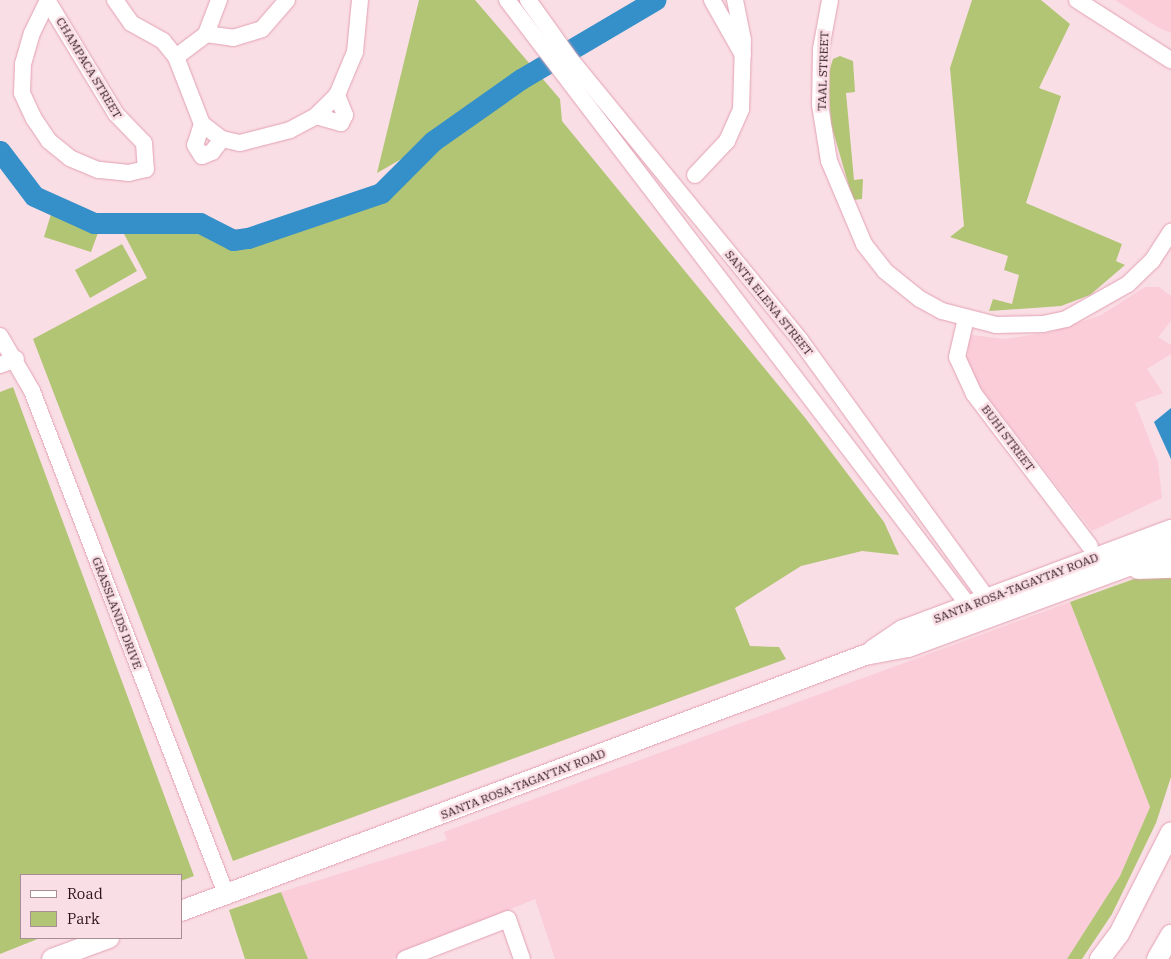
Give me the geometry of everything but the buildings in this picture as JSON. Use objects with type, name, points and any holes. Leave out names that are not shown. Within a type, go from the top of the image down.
[{"type":"main road","points":[[986,604],[1038,564],[1125,533],[1170,532]]},
{"type":"main road","name":"SANTA ROSA-TAGAYTAY ROAD","points":[[182,911],[865,655],[908,647],[986,604],[1170,532]]},
{"type":"main road","name":"SANTA ROSA-TAGAYTAY ROAD","points":[[865,655],[903,630],[986,604],[1099,576],[1170,532]]},
{"type":"main road","points":[[1099,576],[1171,568]]},
{"type":"main road","points":[[1100,959],[1119,934],[1171,832]]},
{"type":"main road","points":[[1157,959],[1171,935]]},
{"type":"main road","points":[[52,959],[106,939]]},
{"type":"street","name":"CHAMPACA STREET","points":[[47,0],[116,114],[144,143],[146,169],[129,173],[98,170],[70,158],[49,141],[34,119],[22,92],[22,64],[47,0]]},
{"type":"street","points":[[115,0],[131,24],[163,41],[176,57],[202,124],[222,139],[240,143],[266,138],[316,116],[336,95],[355,52],[362,1]]},
{"type":"street","points":[[176,57],[206,34],[219,0]]},
{"type":"street","points":[[206,34],[250,34],[280,13],[287,0]]},
{"type":"street","name":"SANTA ELENA STREET","points":[[507,0],[558,53],[800,340],[986,604]]},
{"type":"street","name":"SANTA ELENA STREET","points":[[528,0],[558,53],[581,101],[780,354],[986,604]]},
{"type":"street","points":[[712,0],[743,55]]},
{"type":"street","points":[[695,175],[728,141],[741,109],[743,55],[735,0]]},
{"type":"street","name":"TAAL STREET","points":[[830,0],[821,49],[820,105],[836,186],[854,226],[885,272],[920,299],[966,318],[996,325],[1044,324],[1075,315],[1128,284],[1152,261],[1171,232]]},
{"type":"street","points":[[1077,0],[1171,60]]},
{"type":"street","points":[[316,116],[325,123],[341,124],[345,115],[336,95]]},
{"type":"street","points":[[202,124],[194,145],[202,156],[212,152],[222,139]]},
{"type":"street","name":"BUHI STREET","points":[[966,318],[957,357],[974,394],[1090,546]]},
{"type":"street","name":"GRASSLANDS DRIVE","points":[[0,336],[16,359],[32,391],[226,894]]},
{"type":"street","points":[[780,354],[800,340]]},
{"type":"street","points":[[0,365],[16,359]]},
{"type":"street","points":[[405,959],[426,955],[508,919],[522,959]]},
{"type":"shaded area","points":[[1115,0],[1171,0],[1171,33],[1159,28]]},
{"type":"shaded area","points":[[1145,287],[1159,287],[1171,296],[1171,321],[1158,337],[1171,345],[1171,354],[1147,369],[1163,393],[1135,403],[1158,462],[1162,498],[1092,531],[975,381],[967,360],[969,340],[972,335],[1005,339],[1051,332],[1101,315]]},
{"type":"shaded area","points":[[1070,602],[1150,807],[1120,876],[1067,959],[555,959],[535,899],[392,959],[308,959],[281,892],[447,840],[444,832]]},
{"type":"green space","points":[[419,0],[475,0],[560,99],[562,121],[806,419],[884,522],[899,555],[862,551],[801,566],[735,608],[750,646],[779,647],[786,659],[233,861],[33,339],[147,278],[122,230],[201,231],[233,240],[248,238],[381,193],[431,142],[377,173]]},
{"type":"green space","points":[[972,0],[1041,0],[1070,24],[1039,88],[1061,96],[1026,203],[1122,244],[1116,261],[1125,265],[1090,295],[1061,306],[989,311],[993,299],[1012,304],[1019,275],[1004,270],[1008,256],[950,237],[964,226],[950,68]]},
{"type":"green space","points":[[840,56],[853,61],[855,92],[846,93],[854,180],[863,179],[862,199],[853,200],[831,124],[828,75],[833,59]]},
{"type":"green space","points":[[51,214],[99,230],[91,252],[44,237]]},
{"type":"green space","points":[[122,244],[137,271],[90,298],[75,270]]},
{"type":"green space","points":[[13,387],[194,876],[182,881],[182,874],[20,874],[20,939],[38,939],[0,954],[0,392]]},
{"type":"green space","points":[[1171,573],[1171,777],[1156,823],[1112,914],[1082,959],[1067,959],[1120,876],[1150,807],[1070,602],[1145,575]]},
{"type":"green space","points":[[281,892],[308,959],[245,959],[229,910]]},
{"type":"water","points":[[1171,408],[1171,459],[1154,422]]},
{"type":"waterway","points":[[0,151],[34,196],[94,223],[200,223],[233,240],[248,238],[381,193],[433,141],[521,79],[655,0]]}]
